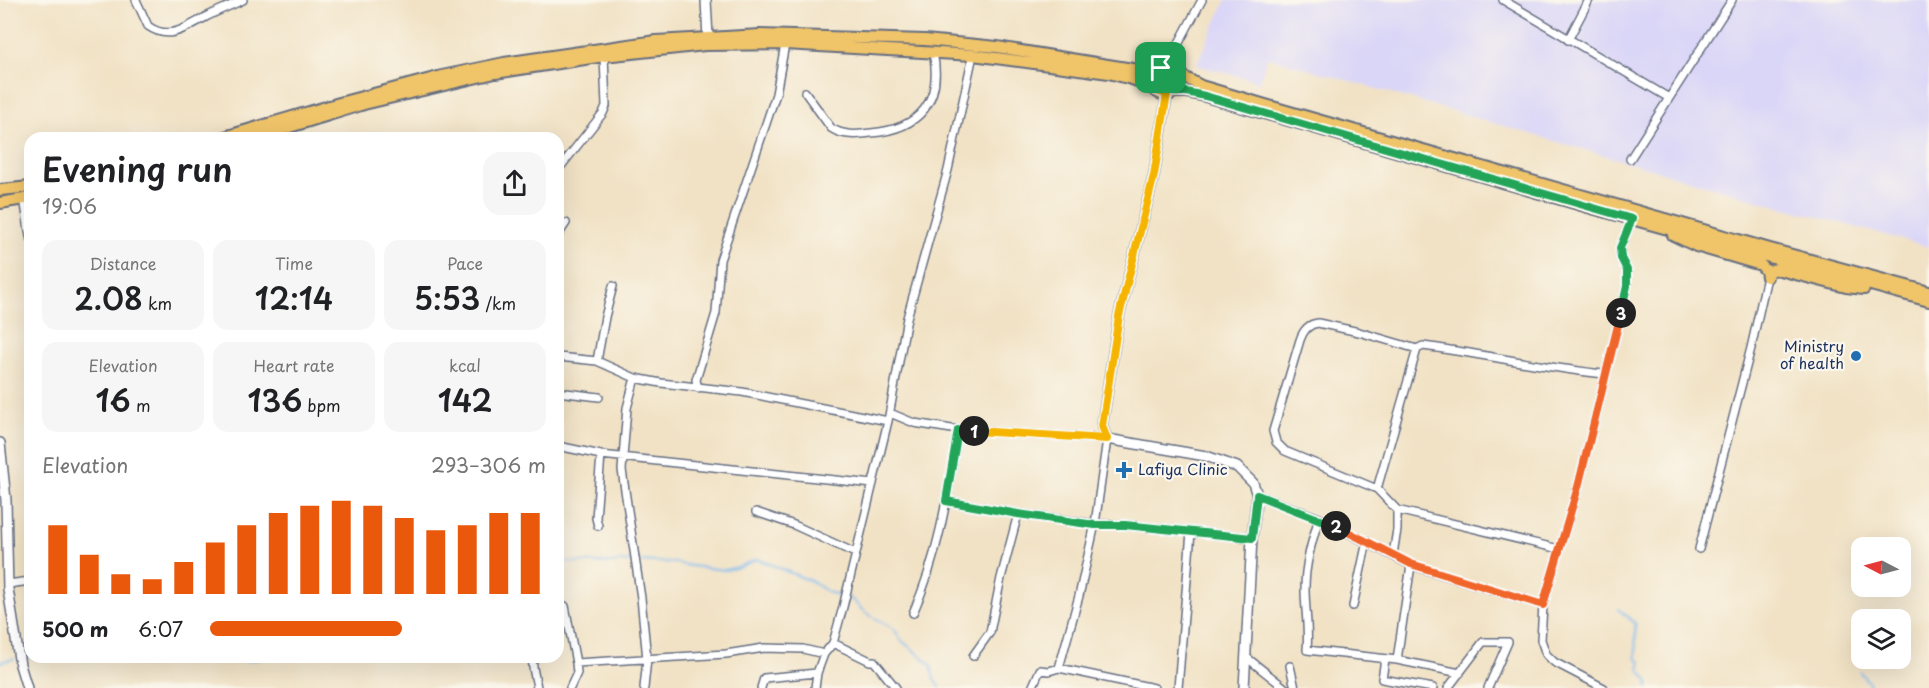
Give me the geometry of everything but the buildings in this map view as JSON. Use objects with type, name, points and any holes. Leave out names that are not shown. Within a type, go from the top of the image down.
[{"type":"main road","points":[[242,132],[442,76],[504,63],[645,43],[760,35],[948,42],[1066,57],[1145,71],[1164,68],[1201,86],[1258,103],[1929,292]]},
{"type":"main road","points":[[273,132],[364,104],[431,87],[495,73],[604,56],[705,45],[785,44],[973,55],[1109,73],[1135,80],[1155,90],[1205,96],[1632,219],[1929,301]]},
{"type":"main road","points":[[1155,90],[1152,84],[1153,76],[1164,68]]},
{"type":"main road","points":[[1171,93],[1180,85],[1181,80],[1176,73]]},
{"type":"main road","points":[[0,190],[24,188]]},
{"type":"main road","points":[[0,203],[24,199]]},
{"type":"main road","points":[[1652,224],[1696,246],[1761,265],[1766,271],[1767,278]]},
{"type":"main road","points":[[1767,278],[1768,272],[1776,269],[1846,287],[1891,291]]},
{"type":"street","points":[[136,0],[148,26],[158,32],[166,33],[179,32],[243,0]]},
{"type":"street","points":[[706,0],[708,38]]},
{"type":"street","points":[[1164,68],[1202,0]]},
{"type":"street","points":[[1503,0],[1669,98]]},
{"type":"street","points":[[1568,40],[1589,0]]},
{"type":"street","points":[[1630,159],[1732,0]]},
{"type":"street","points":[[697,384],[716,313],[720,260],[776,94],[785,44]]},
{"type":"street","points":[[805,92],[831,128],[837,132],[863,134],[886,132],[904,126],[924,110],[932,100],[935,76],[933,52]]},
{"type":"street","points":[[815,688],[817,674],[824,654],[833,643],[846,597],[889,417],[907,318],[948,170],[973,55]]},
{"type":"street","points":[[564,162],[606,105],[604,56]]},
{"type":"street","points":[[1059,668],[1095,525],[1107,439],[1102,426],[1119,316],[1154,175],[1171,93]]},
{"type":"street","points":[[1604,688],[1554,662],[1546,654],[1541,643],[1543,605],[1578,487],[1627,286],[1627,270],[1621,258],[1620,248],[1632,219]]},
{"type":"street","points":[[1699,549],[1767,278]]},
{"type":"street","points":[[597,361],[613,286]]},
{"type":"street","points":[[1559,549],[1397,510],[1377,489],[1285,451],[1276,441],[1274,431],[1302,336],[1312,324],[1359,332],[1417,349],[1423,346],[1470,352],[1604,375]]},
{"type":"street","points":[[1377,489],[1417,349]]},
{"type":"street","points":[[564,358],[597,361],[635,378],[682,385],[697,384],[914,423],[958,430],[1107,439],[1206,456],[1231,464],[1249,478],[1257,495],[1252,538],[1244,688]]},
{"type":"street","points":[[635,378],[627,408],[622,456],[625,496],[641,598],[647,659],[644,688]]},
{"type":"street","points":[[564,393],[599,397]]},
{"type":"street","points":[[913,613],[926,584],[946,501],[958,430]]},
{"type":"street","points":[[0,443],[5,588],[20,665],[27,688]]},
{"type":"street","points":[[564,447],[601,455],[873,484]]},
{"type":"street","points":[[597,526],[601,455]]},
{"type":"street","points":[[1257,495],[1319,519],[1411,564],[1543,605]]},
{"type":"street","points":[[946,501],[1095,525],[1125,525],[1252,538]]},
{"type":"street","points":[[1393,554],[1397,530],[1397,510]]},
{"type":"street","points":[[756,512],[794,525],[855,553]]},
{"type":"street","points":[[973,656],[990,632],[1018,514]]},
{"type":"street","points":[[1319,519],[1309,549],[1305,588],[1309,630],[1307,650],[1397,660],[1460,673]]},
{"type":"street","points":[[1178,688],[1191,532]]},
{"type":"street","points":[[1353,606],[1367,541]]},
{"type":"street","points":[[1397,660],[1411,564]]},
{"type":"street","points":[[5,588],[24,583]]},
{"type":"street","points":[[564,606],[578,673],[570,688]]},
{"type":"street","points":[[1448,688],[1483,642],[1508,642],[1488,688]]},
{"type":"street","points":[[833,643],[874,661],[896,688]]},
{"type":"street","points":[[576,663],[726,654],[764,648],[803,649],[824,654]]},
{"type":"street","points":[[1246,657],[1285,688]]},
{"type":"street","points":[[1385,659],[1382,679],[1433,688]]},
{"type":"street","points":[[532,663],[537,688]]},
{"type":"street","points":[[1290,666],[1295,688]]},
{"type":"street","points":[[1032,688],[1040,670],[1049,671],[1059,668],[1154,688]]},
{"type":"street","points":[[761,688],[764,678],[817,674]]},
{"type":"shaded area","points":[[1226,0],[1929,0],[1929,247],[1774,205],[1267,57],[1259,82],[1196,65]]},
{"type":"waterway","points":[[638,561],[676,563],[725,570],[757,559],[841,596]]},
{"type":"waterway","points":[[564,562],[632,561]]},
{"type":"waterway","points":[[849,597],[866,613],[894,629],[902,641],[931,664],[934,679],[940,688]]},
{"type":"waterway","points":[[1618,609],[1635,623],[1636,659],[1641,662],[1639,669],[1649,682],[1648,688]]},
{"type":"waterway","points":[[0,662],[14,659]]},
{"type":"waterway","points":[[1860,672],[1870,684],[1869,688]]},
{"type":"place","name":"Ministry of health","points":[[1856,356]]},
{"type":"place","name":"Lafiya Clinic","points":[[1124,470]]},
{"type":"route","points":[[1161,68],[1170,68],[1181,80],[1175,92],[1205,96],[1632,219],[1620,248],[1621,258],[1627,270],[1627,286],[1619,321],[1578,487],[1543,605],[1411,564],[1319,519],[1257,495],[1252,538],[1125,525],[1095,525],[946,501],[958,430],[1107,439],[1102,426],[1119,316],[1154,175],[1167,94],[1159,93],[1152,84],[1155,72],[1161,68]]}]
